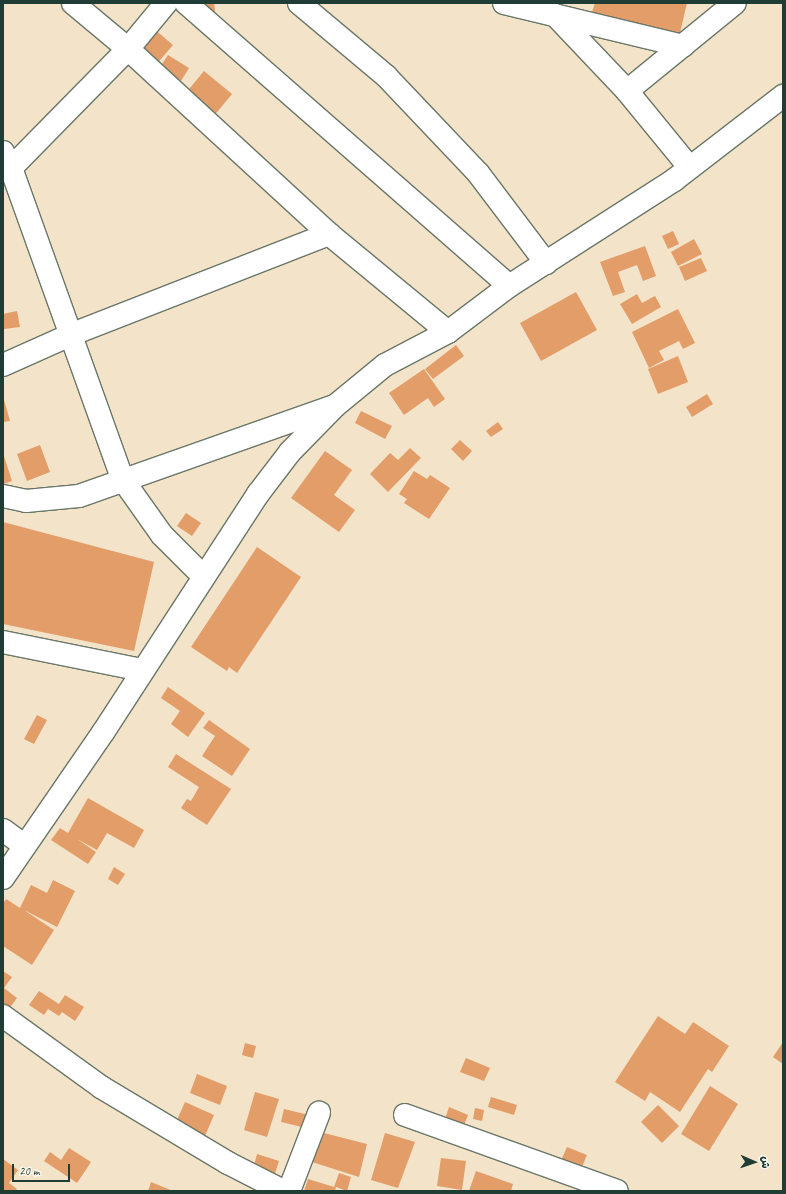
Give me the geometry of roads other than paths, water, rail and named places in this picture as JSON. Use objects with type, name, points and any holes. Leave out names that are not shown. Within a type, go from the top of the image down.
[{"type":"street","points":[[73,3],[128,49],[329,234],[448,332]]},
{"type":"street","points":[[166,3],[128,49],[8,171],[123,480],[162,535],[204,577]]},
{"type":"street","points":[[186,3],[509,286]]},
{"type":"street","points":[[299,3],[386,76],[478,174],[546,263]]},
{"type":"street","points":[[504,3],[683,46]]},
{"type":"street","points":[[627,91],[683,46],[730,4]]},
{"type":"street","points":[[555,15],[627,91],[690,168]]},
{"type":"street","points":[[3,878],[204,577],[290,452],[335,406],[385,365],[448,332],[509,286],[690,168],[783,96]]},
{"type":"street","points":[[3,365],[70,335],[329,234]]},
{"type":"street","points":[[3,496],[26,501],[79,496],[335,406]]},
{"type":"street","points":[[3,642],[142,670]]},
{"type":"street","points":[[3,830],[25,846]]},
{"type":"street","points":[[3,1016],[101,1087],[228,1163],[283,1191]]},
{"type":"street","points":[[289,1191],[319,1113]]},
{"type":"street","points":[[405,1115],[617,1191]]}]
